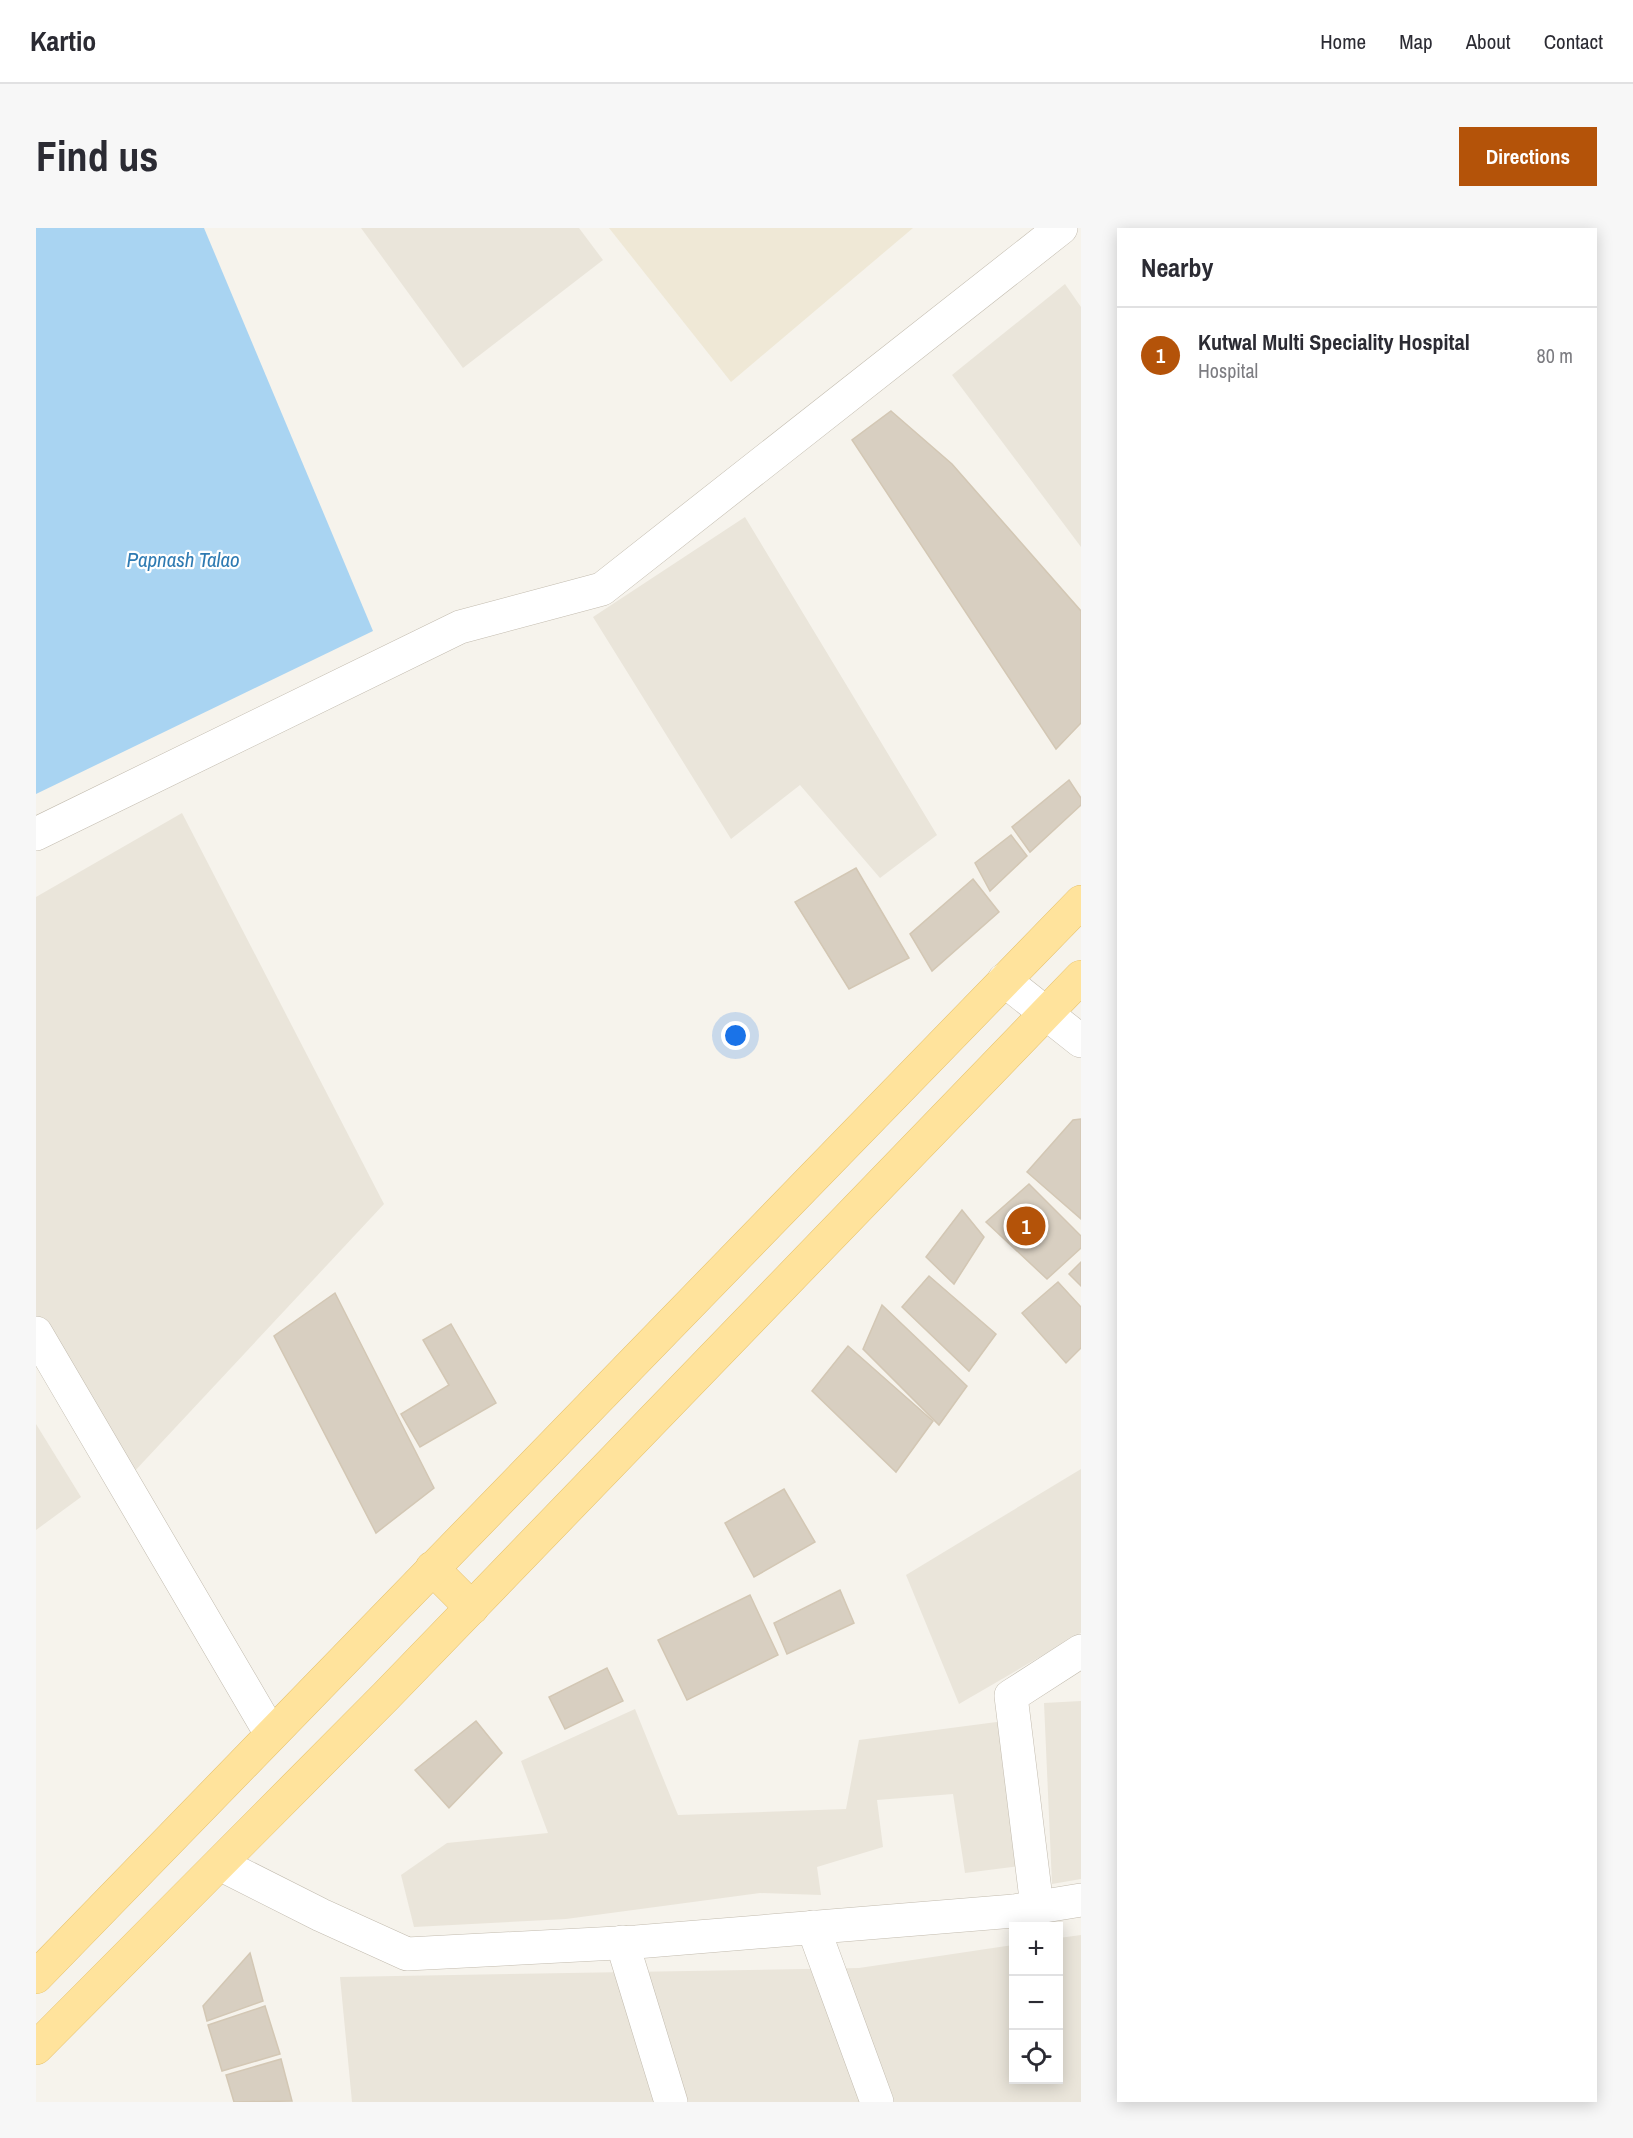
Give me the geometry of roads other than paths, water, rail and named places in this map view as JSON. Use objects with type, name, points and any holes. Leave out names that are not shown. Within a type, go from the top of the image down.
[{"type":"main road","points":[[36,1977],[1081,902]]},
{"type":"main road","points":[[36,2048],[472,1608],[1081,977]]},
{"type":"main road","points":[[432,1568],[472,1608]]},
{"type":"street","points":[[36,834],[460,627],[602,589],[1061,228]]},
{"type":"street","points":[[1004,980],[1081,1041]]},
{"type":"street","points":[[36,1333],[271,1734]]},
{"type":"street","points":[[1037,1907],[1011,1696],[1081,1651]]},
{"type":"street","points":[[220,1864],[321,1915],[408,1954],[622,1942],[1014,1911],[1081,1900]]},
{"type":"street","points":[[813,1927],[877,2102]]},
{"type":"street","points":[[622,1942],[671,2102]]},
{"type":"water","name":"Papnash Talao","points":[[36,228],[204,228],[373,631],[36,794]]},
{"type":"place","name":"Kutwal Multi Speciality Hospital","points":[[1026,1226]]}]
